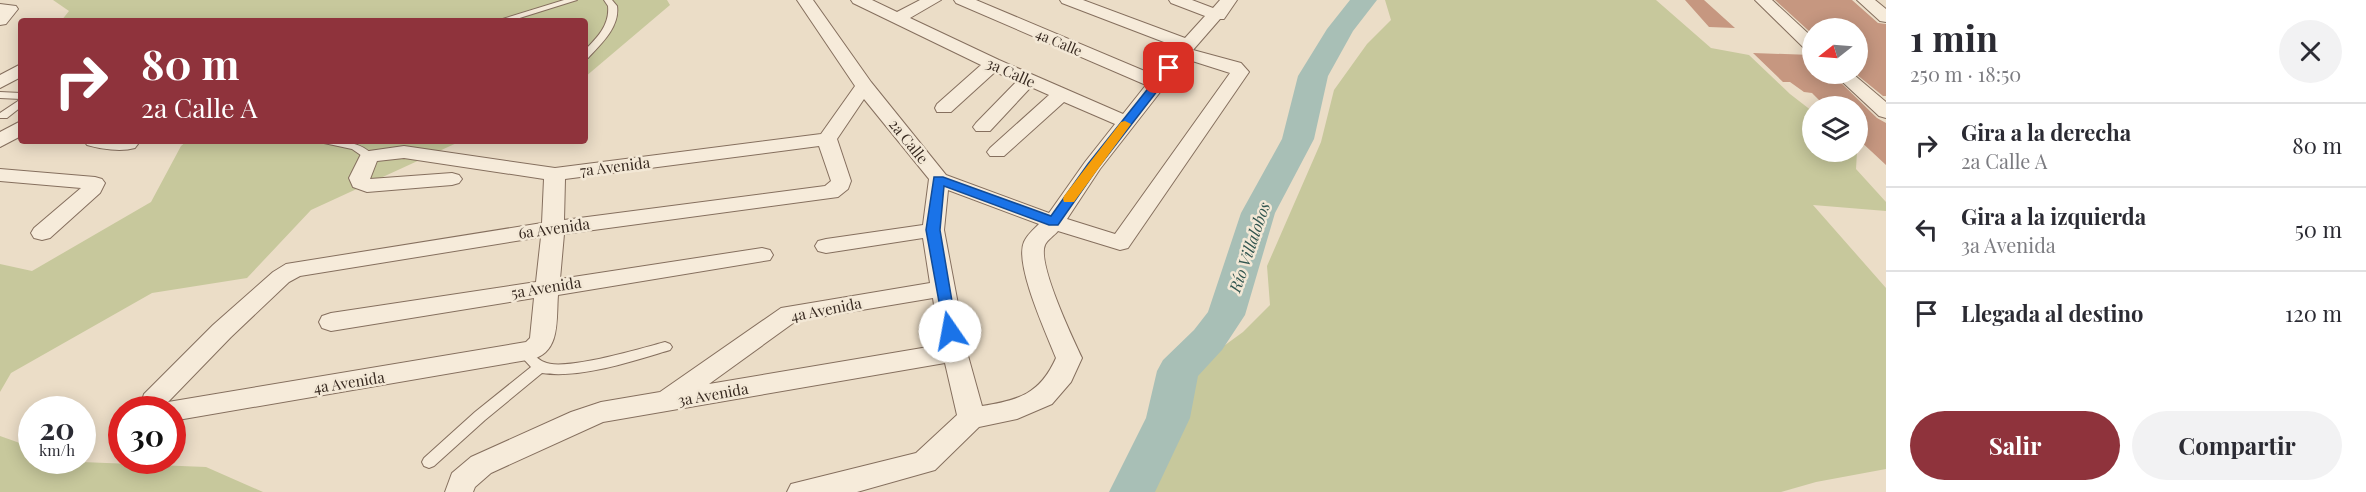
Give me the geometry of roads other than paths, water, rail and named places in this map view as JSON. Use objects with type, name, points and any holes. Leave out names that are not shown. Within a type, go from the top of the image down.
[{"type":"street","name":"3a Calle","points":[[859,0],[993,64],[1126,122]]},
{"type":"street","points":[[897,18],[933,0]]},
{"type":"street","name":"4a Calle","points":[[962,0],[1157,83]]},
{"type":"street","points":[[971,418],[968,394],[954,352],[941,289],[933,230],[939,179],[1113,243],[1120,243],[1240,72],[1235,66],[1185,49],[1068,0]]},
{"type":"street","points":[[1177,0],[1223,8]]},
{"type":"street","points":[[1763,0],[1802,37]]},
{"type":"street","points":[[1864,0],[1886,17]]},
{"type":"street","name":"2a Calle","points":[[813,2],[864,86],[939,179]]},
{"type":"street","points":[[801,492],[856,487],[925,462],[971,418],[1023,409],[1038,401],[1053,387],[1064,372],[1069,358],[1043,296],[1034,254],[1034,243],[1054,222],[1157,83],[1223,8]]},
{"type":"street","points":[[0,9],[10,9],[0,20]]},
{"type":"street","points":[[944,108],[993,64]]},
{"type":"street","points":[[0,83],[18,71]]},
{"type":"street","points":[[983,127],[1029,79]]},
{"type":"street","points":[[1854,84],[1886,112]]},
{"type":"street","points":[[827,140],[864,86]]},
{"type":"street","points":[[997,152],[1062,94]]},
{"type":"street","name":"7a Avenida","points":[[369,156],[404,152],[555,174],[827,140]]},
{"type":"street","name":"6a Avenida","points":[[158,396],[287,272],[303,266],[553,228],[831,192],[841,185],[841,181],[827,140]]},
{"type":"street","points":[[369,156],[359,178],[360,183],[367,186],[452,179]]},
{"type":"street","points":[[533,360],[533,350],[542,341],[553,228],[555,174]]},
{"type":"street","points":[[0,175],[95,183],[93,189],[42,233]]},
{"type":"street","points":[[826,246],[933,230]]},
{"type":"street","name":"5a Avenida","points":[[331,322],[762,255]]},
{"type":"street","name":"4a Avenida","points":[[664,403],[790,314],[941,289]]},
{"type":"street","name":"3a Avenida","points":[[459,492],[462,481],[481,465],[601,412],[954,352]]},
{"type":"street","name":"4a Avenida","points":[[186,409],[533,360]]},
{"type":"lane","points":[[510,18],[573,0]]},
{"type":"lane","points":[[588,53],[609,27],[615,10],[613,4],[608,0]]},
{"type":"lane","points":[[0,95],[18,96]]},
{"type":"lane","points":[[11,126],[18,109]]},
{"type":"lane","points":[[342,144],[356,147],[369,156]]},
{"type":"lane","points":[[429,462],[480,416],[533,360],[553,370],[665,347]]},
{"type":"waterway","name":"Río Villalobos","points":[[1132,492],[1168,418],[1178,371],[1208,340],[1226,315],[1258,213],[1298,139],[1313,76],[1341,29],[1364,0]]}]
